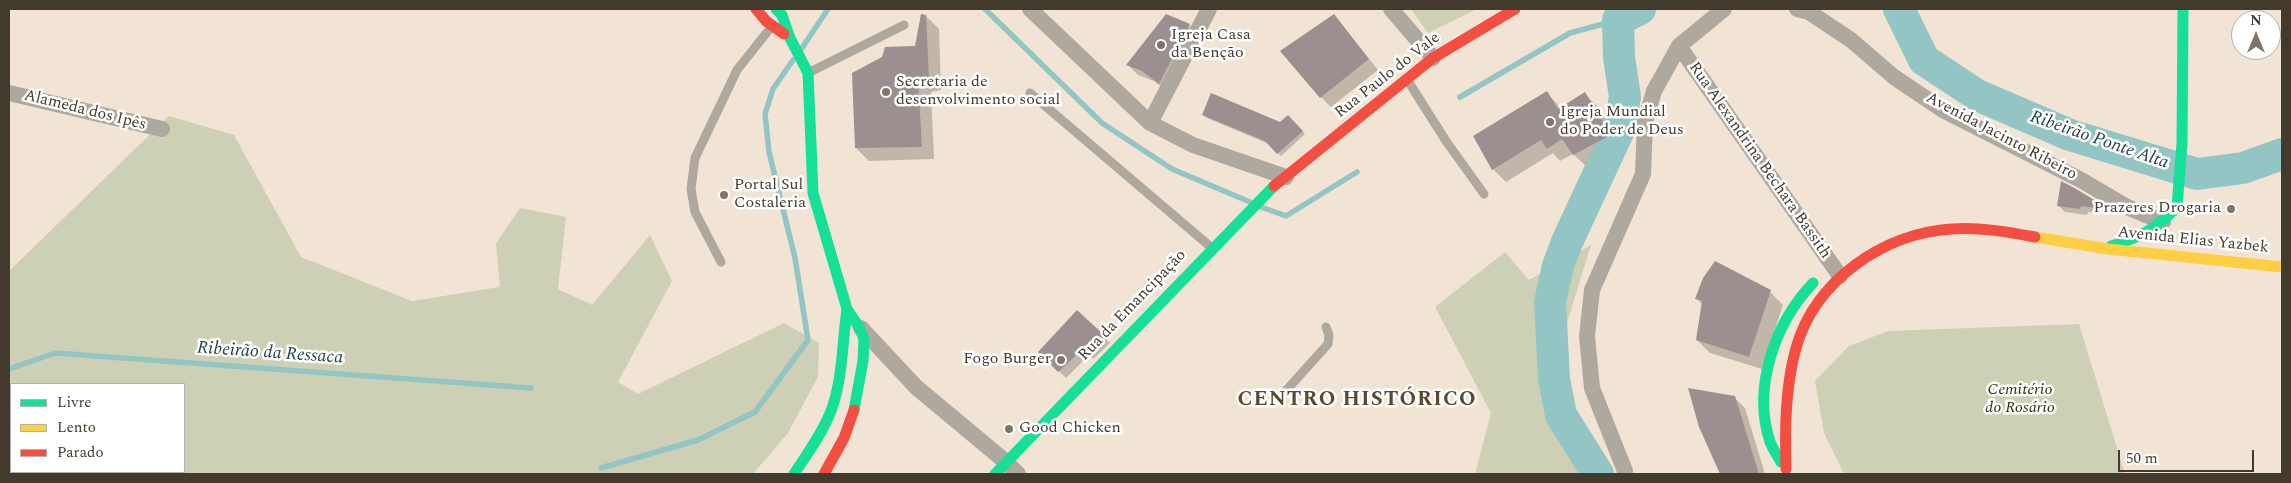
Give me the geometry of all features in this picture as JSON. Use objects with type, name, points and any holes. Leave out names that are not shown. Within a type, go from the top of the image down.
[{"type":"main road","points":[[756,9],[779,14],[808,74],[810,88],[810,155],[814,194],[847,309],[858,325],[864,340],[858,397],[852,423],[841,449],[824,474]]},
{"type":"main road","name":"Rua Paulo do Vale","points":[[1286,177],[1433,58],[1515,9]]},
{"type":"main road","points":[[2171,9],[2184,30]]},
{"type":"main road","points":[[2168,228],[2177,207],[2182,143],[2183,9]]},
{"type":"main road","name":"Rua da Emancipação","points":[[994,474],[1212,248],[1273,186],[1286,177]]},
{"type":"main road","name":"Avenida Elias Yazbek","points":[[2100,249],[2168,228]]},
{"type":"main road","name":"Avenida Elias Yazbek","points":[[1788,472],[1772,447],[1765,424],[1765,389],[1776,339],[1794,305],[1809,286],[1853,265],[1890,243],[1913,235],[1957,229],[1981,229],[2100,249],[2282,267]]},
{"type":"main road","points":[[2184,244],[2212,259]]},
{"type":"main road","name":"Avenida Elias Yazbek","points":[[1788,472],[1786,396],[1796,351],[1811,311],[1836,272]]},
{"type":"main road","points":[[794,474],[819,436],[831,409],[837,381],[841,340],[847,309]]},
{"type":"street","points":[[1030,9],[1150,123],[1194,145],[1286,177]]},
{"type":"street","points":[[1150,123],[1209,9]]},
{"type":"street","points":[[1391,9],[1433,58]]},
{"type":"street","points":[[1625,471],[1592,388],[1588,336],[1592,290],[1643,174],[1645,122],[1654,91],[1679,46],[1724,9]]},
{"type":"street","name":"Avenida Jacinto Ribeiro","points":[[1797,9],[1808,12],[1851,40],[1894,76],[1943,110],[2081,180],[2168,228]]},
{"type":"street","name":"Rua Alexandrina Bechara Bassith","points":[[1679,46],[1836,272]]},
{"type":"street","name":"Alameda dos Ipês","points":[[9,92],[162,129]]},
{"type":"street","points":[[858,325],[916,387],[1018,474]]},
{"type":"lane","points":[[721,262],[694,212],[691,189],[695,158],[737,70],[779,14]]},
{"type":"lane","points":[[808,74],[904,25]]},
{"type":"lane","points":[[1406,79],[1423,102],[1436,126],[1484,194]]},
{"type":"lane","points":[[1030,93],[1212,248]]},
{"type":"lane","points":[[1283,394],[1328,344],[1329,335],[1326,327]]},
{"type":"green space","points":[[1411,9],[1477,9],[1428,33]]},
{"type":"green space","points":[[169,116],[234,135],[301,257],[412,301],[500,287],[496,243],[520,208],[566,217],[558,289],[592,305],[650,235],[672,281],[618,382],[638,394],[784,323],[819,343],[818,377],[788,433],[753,474],[9,474],[9,271]]},
{"type":"green space","points":[[1591,245],[1564,333],[1565,406],[1604,474],[1475,474],[1491,413],[1435,307],[1505,252],[1529,280]]},
{"type":"green space","name":"Cemitério do Rosário","points":[[2079,324],[2125,474],[1846,474],[1843,472],[1824,433],[1815,381],[1849,346],[1888,331]]},
{"type":"building","name":"Secretaria de desenvolvimento social","points":[[921,14],[926,15],[929,78],[918,79],[922,147],[855,148],[852,73],[882,57],[885,47],[915,46]]},
{"type":"building","name":"Igreja Casa da Benção","points":[[1166,14],[1190,24],[1159,84],[1142,71],[1126,65]]},
{"type":"building","points":[[1334,14],[1369,59],[1320,98],[1280,51]]},
{"type":"building","name":"Igreja Mundial do Poder de Deus","points":[[1547,91],[1558,109],[1585,92],[1611,135],[1573,155],[1562,139],[1547,149],[1541,140],[1492,170],[1473,136]]},
{"type":"building","points":[[1211,93],[1280,122],[1288,115],[1303,131],[1277,154],[1265,141],[1202,115]]},
{"type":"building","points":[[2061,181],[2111,210],[2081,206],[2080,209],[2057,206]]},
{"type":"building","points":[[1715,261],[1771,290],[1749,357],[1696,340],[1702,301],[1695,299],[1703,278]]},
{"type":"building","points":[[1077,310],[1104,335],[1086,353],[1082,350],[1058,372],[1038,352]]},
{"type":"building","points":[[1688,388],[1735,396],[1759,474],[1720,474],[1699,427]]},
{"type":"waterway","points":[[802,48],[828,9]]},
{"type":"waterway","points":[[985,9],[1102,123],[1172,169],[1250,202]]},
{"type":"waterway","name":"Ribeirão Ponte Alta","points":[[1598,474],[1561,415],[1554,379],[1550,302],[1558,266],[1567,242],[1618,132],[1625,97],[1619,57],[1618,20],[1640,9]]},
{"type":"waterway","name":"Ribeirão Ponte Alta","points":[[1899,9],[1924,60],[1977,95],[2070,135],[2197,174],[2243,168],[2282,154]]},
{"type":"waterway","points":[[1460,97],[1570,33],[1618,20]]},
{"type":"waterway","points":[[601,468],[698,440],[755,412],[808,340],[795,258],[769,152],[765,114],[773,89],[793,60]]},
{"type":"waterway","points":[[1261,207],[1286,216],[1357,172]]},
{"type":"waterway","name":"Ribeirão da Ressaca","points":[[9,369],[55,353],[531,388]]},
{"type":"traffic: fast","points":[[776,9],[782,15],[790,38],[808,73],[813,193],[847,309],[859,327],[864,339],[863,361],[854,410]]},
{"type":"traffic: fast","points":[[2111,246],[2147,231],[2162,221],[2177,207],[2182,143],[2183,9]]},
{"type":"traffic: fast","points":[[995,474],[1274,186]]},
{"type":"traffic: fast","points":[[1781,462],[1770,442],[1765,421],[1766,378],[1770,357],[1778,336],[1788,317],[1813,283]]},
{"type":"traffic: fast","points":[[794,474],[823,428],[835,399],[840,374],[847,309]]},
{"type":"traffic: slow","points":[[2035,237],[2108,249],[2282,267]]},
{"type":"traffic: jam","points":[[756,9],[766,21],[784,34]]},
{"type":"traffic: jam","points":[[1274,186],[1433,58],[1515,9]]},
{"type":"traffic: jam","points":[[1786,469],[1788,393],[1796,348],[1805,324],[1819,302],[1836,282],[1855,265],[1877,251],[1901,240],[1926,233],[1952,229],[1983,229],[2035,237]]},
{"type":"traffic: jam","points":[[824,474],[844,438],[854,410]]},
{"type":"place","name":"Igreja Casa da Benção","points":[[1161,45]]},
{"type":"place","name":"Secretaria de desenvolvimento social","points":[[886,92]]},
{"type":"place","name":"Igreja Mundial do Poder de Deus","points":[[1550,122]]},
{"type":"place","name":"Portal Sul Costaleria","points":[[724,195]]},
{"type":"place","name":"Prazeres Drogaria","points":[[2231,209]]},
{"type":"place","name":"Fogo Burger","points":[[1061,360]]},
{"type":"place","name":"Good Chicken","points":[[1009,429]]},
{"type":"district","name":"CENTRO HISTÓRICO","points":[[1357,401]]}]
